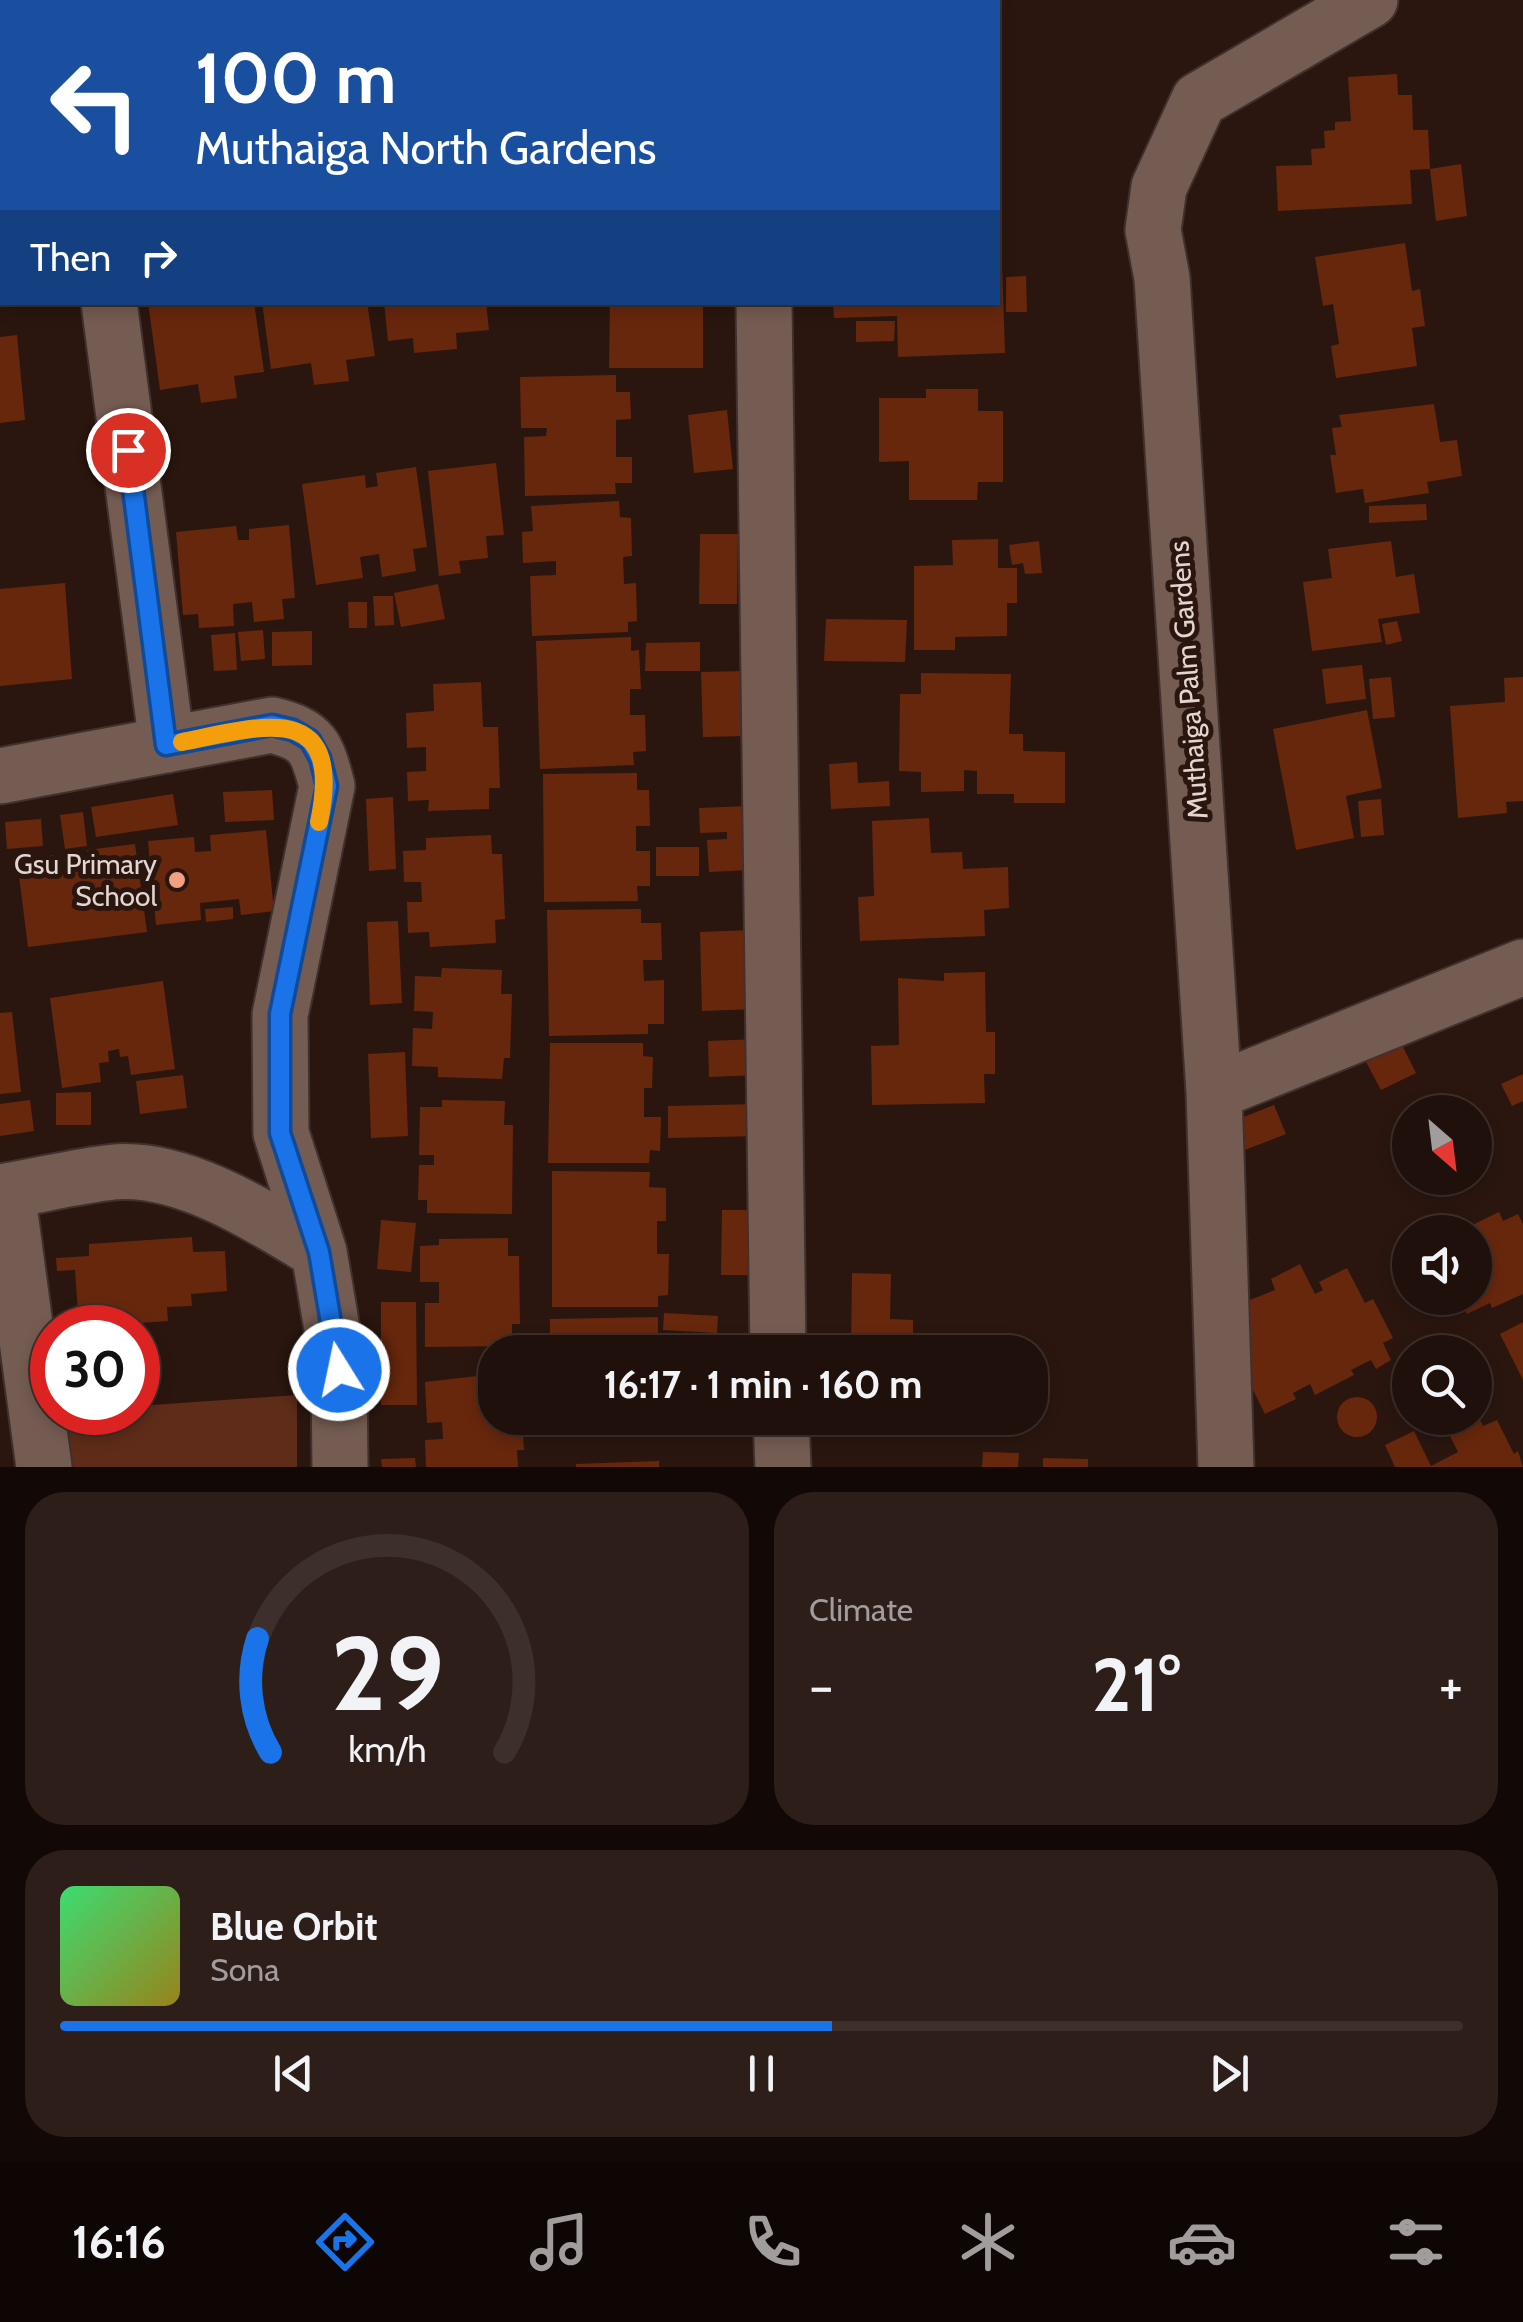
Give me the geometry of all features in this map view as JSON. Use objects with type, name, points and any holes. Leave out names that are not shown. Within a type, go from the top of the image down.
[{"type":"street","name":"Muthaiga Palm Gardens","points":[[1226,1467],[1214,1092],[1162,278],[1153,230],[1159,187],[1199,100],[1370,0]]},
{"type":"street","points":[[108,305],[166,745]]},
{"type":"street","points":[[764,305],[778,1335]]},
{"type":"street","points":[[0,776],[272,725],[293,730],[310,740],[320,758],[327,786],[280,1014],[280,1133],[319,1252],[339,1370],[340,1467]]},
{"type":"street","points":[[1214,1092],[1523,967]]},
{"type":"street","points":[[44,1467],[3,1192],[117,1172],[167,1177],[249,1209],[319,1252]]},
{"type":"street","points":[[782,1435],[783,1467]]},
{"type":"shaded area","points":[[297,1395],[297,1467],[48,1467],[50,1435],[160,1435],[160,1404]]},
{"type":"building","points":[[1397,74],[1398,95],[1412,95],[1413,130],[1428,130],[1430,169],[1410,170],[1412,204],[1278,211],[1276,166],[1312,165],[1311,149],[1325,148],[1324,131],[1335,130],[1335,122],[1351,121],[1348,77]]},
{"type":"building","points":[[1461,164],[1467,216],[1436,221],[1430,169]]},
{"type":"building","points":[[1405,243],[1412,291],[1420,289],[1425,326],[1412,328],[1417,366],[1336,378],[1331,346],[1339,344],[1333,304],[1323,306],[1315,257]]},
{"type":"building","points":[[1002,264],[1005,353],[898,357],[897,316],[834,318],[833,305],[1000,305]]},
{"type":"building","points":[[1026,276],[1027,312],[1006,312],[1006,277]]},
{"type":"building","points":[[148,305],[254,305],[264,372],[234,376],[237,398],[201,403],[198,384],[160,390]]},
{"type":"building","points":[[262,305],[367,305],[375,356],[346,360],[349,381],[314,385],[311,363],[271,369]]},
{"type":"building","points":[[384,305],[486,305],[489,330],[456,333],[457,349],[414,353],[413,338],[388,341]]},
{"type":"building","points":[[610,305],[703,305],[703,368],[609,368]]},
{"type":"building","points":[[856,321],[895,321],[894,341],[856,342]]},
{"type":"building","points":[[17,335],[25,420],[0,423],[0,337]]},
{"type":"building","points":[[616,375],[616,392],[630,392],[631,419],[616,420],[616,457],[632,457],[632,483],[615,483],[616,494],[525,496],[524,437],[546,436],[547,428],[521,428],[520,377]]},
{"type":"building","points":[[926,389],[978,389],[978,411],[1003,411],[1003,482],[978,482],[977,500],[909,500],[909,461],[879,462],[879,398],[926,398]]},
{"type":"building","points":[[1434,404],[1440,442],[1457,440],[1462,476],[1427,482],[1429,493],[1365,503],[1363,489],[1336,493],[1330,455],[1336,455],[1332,428],[1342,427],[1339,415]]},
{"type":"building","points":[[727,410],[733,469],[694,473],[688,415]]},
{"type":"building","points":[[496,463],[504,535],[486,536],[488,558],[459,561],[461,573],[439,576],[428,471]]},
{"type":"building","points":[[416,467],[427,547],[413,549],[416,571],[382,577],[379,554],[360,557],[363,578],[316,585],[302,484],[365,475],[366,488],[378,486],[376,473]]},
{"type":"building","points":[[619,501],[620,517],[631,518],[632,556],[623,557],[624,584],[636,583],[637,621],[628,622],[628,632],[532,636],[530,576],[556,575],[556,561],[523,563],[522,532],[533,531],[531,506]]},
{"type":"building","points":[[1426,504],[1427,520],[1369,523],[1369,506]]},
{"type":"building","points":[[289,525],[295,598],[282,599],[284,619],[254,622],[252,602],[233,604],[234,626],[199,628],[198,614],[183,615],[176,532],[236,526],[238,540],[249,540],[249,529]]},
{"type":"building","points":[[700,534],[738,534],[737,604],[699,604]]},
{"type":"building","points":[[998,539],[998,568],[1017,568],[1017,603],[1007,603],[1007,636],[955,637],[955,650],[914,650],[914,566],[953,565],[952,540]]},
{"type":"building","points":[[1039,541],[1042,573],[1025,574],[1023,563],[1012,565],[1009,545]]},
{"type":"building","points":[[1391,541],[1396,577],[1414,574],[1420,613],[1378,619],[1382,642],[1312,651],[1303,582],[1332,578],[1328,549]]},
{"type":"building","points":[[65,583],[72,679],[0,686],[0,589]]},
{"type":"building","points":[[438,584],[445,619],[401,627],[394,593]]},
{"type":"building","points":[[373,596],[393,596],[394,625],[375,626]]},
{"type":"building","points":[[348,602],[367,602],[367,628],[349,628]]},
{"type":"building","points":[[826,619],[907,620],[905,662],[824,661]]},
{"type":"building","points":[[1397,621],[1402,641],[1386,645],[1382,624]]},
{"type":"building","points":[[263,630],[265,659],[241,661],[238,632]]},
{"type":"building","points":[[312,631],[312,665],[272,666],[272,632]]},
{"type":"building","points":[[235,633],[237,670],[214,671],[211,635]]},
{"type":"building","points":[[631,637],[631,651],[639,650],[641,689],[630,689],[630,715],[645,715],[646,751],[633,752],[634,765],[540,769],[536,641]]},
{"type":"building","points":[[700,642],[700,671],[645,671],[646,643]]},
{"type":"building","points":[[1362,665],[1366,699],[1326,704],[1322,669]]},
{"type":"building","points":[[745,671],[746,736],[703,737],[701,672]]},
{"type":"building","points":[[921,673],[1011,674],[1009,734],[1023,734],[1023,751],[1065,752],[1065,803],[1014,803],[1014,794],[977,794],[977,771],[964,770],[964,791],[921,792],[921,772],[899,771],[900,694],[921,694]]},
{"type":"building","points":[[1391,677],[1395,717],[1373,719],[1369,679]]},
{"type":"building","points":[[1523,677],[1523,801],[1506,802],[1507,813],[1458,818],[1450,706],[1505,702],[1504,678]]},
{"type":"building","points":[[481,682],[483,727],[498,727],[500,788],[489,788],[489,809],[428,811],[429,800],[408,801],[407,772],[426,771],[426,747],[407,748],[406,713],[434,711],[433,684]]},
{"type":"building","points":[[1367,710],[1382,788],[1346,796],[1354,838],[1296,850],[1273,729]]},
{"type":"building","points":[[857,762],[858,783],[889,781],[890,806],[831,809],[829,764]]},
{"type":"building","points":[[637,773],[637,790],[649,790],[650,826],[636,826],[636,851],[650,851],[650,886],[637,886],[638,901],[544,902],[543,774]]},
{"type":"building","points":[[272,790],[274,820],[225,822],[223,792]]},
{"type":"building","points":[[173,794],[178,825],[96,837],[91,807]]},
{"type":"building","points":[[393,797],[396,869],[369,871],[366,799]]},
{"type":"building","points":[[1381,799],[1384,835],[1361,837],[1358,801]]},
{"type":"building","points":[[747,806],[751,870],[709,872],[707,840],[727,839],[727,832],[700,833],[699,808]]},
{"type":"building","points":[[83,812],[87,846],[65,849],[60,815]]},
{"type":"building","points":[[929,818],[931,853],[962,852],[963,869],[1008,867],[1009,908],[984,910],[985,936],[860,941],[858,897],[874,896],[872,821]]},
{"type":"building","points":[[41,819],[43,846],[7,849],[5,822]]},
{"type":"building","points":[[266,830],[274,911],[241,915],[239,899],[200,903],[201,920],[156,925],[148,841],[194,837],[195,852],[211,851],[210,835]]},
{"type":"building","points":[[491,835],[492,854],[502,854],[505,919],[495,920],[496,943],[430,947],[429,932],[408,933],[407,902],[422,902],[421,882],[404,882],[403,851],[426,850],[426,838]]},
{"type":"building","points":[[135,844],[147,932],[28,947],[17,860],[54,855],[56,874],[89,869],[87,850]]},
{"type":"building","points":[[656,847],[699,847],[699,876],[656,876]]},
{"type":"building","points":[[233,907],[233,919],[206,922],[205,909]]},
{"type":"building","points":[[641,909],[641,923],[661,923],[662,960],[643,960],[644,981],[664,980],[664,1024],[648,1024],[648,1034],[549,1036],[547,910]]},
{"type":"building","points":[[398,921],[402,1003],[370,1005],[367,922]]},
{"type":"building","points":[[753,930],[756,1009],[702,1011],[700,932]]},
{"type":"building","points":[[442,968],[502,970],[501,994],[512,994],[510,1058],[504,1058],[502,1079],[438,1077],[438,1067],[412,1066],[413,1028],[432,1029],[433,1012],[414,1011],[415,976],[441,977]]},
{"type":"building","points":[[985,972],[986,1032],[995,1032],[995,1074],[984,1074],[985,1103],[872,1105],[871,1046],[899,1045],[898,978],[944,981],[944,973]]},
{"type":"building","points":[[163,981],[175,1069],[131,1075],[128,1056],[120,1057],[119,1049],[108,1051],[109,1062],[99,1063],[101,1082],[62,1088],[50,998]]},
{"type":"building","points":[[12,1012],[21,1092],[0,1094],[0,1013]]},
{"type":"building","points":[[758,1039],[759,1075],[709,1077],[708,1041]]},
{"type":"building","points":[[550,1043],[643,1043],[643,1056],[653,1057],[652,1088],[644,1088],[644,1117],[661,1117],[660,1151],[650,1150],[649,1163],[548,1163]]},
{"type":"building","points":[[1401,1043],[1416,1073],[1381,1090],[1365,1060]]},
{"type":"building","points":[[405,1052],[408,1136],[371,1138],[368,1054]]},
{"type":"building","points":[[1523,1074],[1523,1101],[1512,1106],[1501,1084]]},
{"type":"building","points":[[183,1075],[187,1108],[140,1114],[136,1081]]},
{"type":"building","points":[[91,1092],[91,1125],[56,1125],[56,1093]]},
{"type":"building","points":[[30,1100],[34,1131],[0,1136],[0,1104]]},
{"type":"building","points":[[442,1100],[505,1101],[504,1125],[513,1125],[512,1214],[427,1213],[427,1200],[418,1200],[419,1165],[434,1165],[434,1155],[419,1155],[420,1107],[442,1107]]},
{"type":"building","points":[[760,1104],[760,1136],[668,1138],[668,1106]]},
{"type":"building","points":[[1274,1105],[1286,1134],[1232,1155],[1221,1126]]},
{"type":"building","points":[[552,1171],[650,1172],[649,1187],[666,1188],[666,1221],[657,1221],[657,1254],[669,1254],[668,1295],[658,1296],[658,1307],[552,1307]]},
{"type":"building","points":[[722,1210],[765,1210],[764,1275],[721,1275]]},
{"type":"building","points":[[1499,1212],[1503,1221],[1518,1214],[1523,1224],[1523,1294],[1492,1308],[1492,1215]]},
{"type":"building","points":[[381,1220],[416,1223],[411,1272],[377,1269]]},
{"type":"building","points":[[192,1237],[193,1252],[225,1251],[227,1291],[191,1294],[192,1306],[167,1307],[168,1321],[160,1322],[160,1305],[77,1305],[75,1270],[57,1271],[56,1258],[89,1256],[89,1244]]},
{"type":"building","points":[[508,1238],[508,1256],[519,1256],[520,1324],[512,1324],[512,1335],[478,1335],[478,1346],[425,1347],[425,1303],[439,1303],[439,1282],[420,1282],[420,1246],[439,1245],[439,1239]]},
{"type":"building","points":[[1300,1264],[1315,1294],[1323,1290],[1319,1282],[1347,1268],[1365,1303],[1373,1299],[1392,1336],[1383,1343],[1391,1360],[1376,1369],[1371,1360],[1351,1370],[1354,1375],[1315,1395],[1310,1384],[1293,1393],[1296,1399],[1265,1414],[1227,1338],[1240,1304],[1275,1290],[1271,1279]]},
{"type":"building","points":[[852,1273],[891,1274],[890,1319],[913,1320],[913,1335],[851,1335]]},
{"type":"building","points":[[381,1302],[416,1302],[417,1405],[381,1405]]},
{"type":"building","points":[[664,1313],[718,1316],[717,1333],[663,1330]]},
{"type":"building","points":[[658,1317],[658,1333],[670,1335],[550,1335],[550,1319]]},
{"type":"building","points":[[1523,1322],[1523,1380],[1500,1334]]},
{"type":"building","points":[[478,1376],[478,1435],[523,1435],[524,1450],[517,1450],[518,1467],[426,1467],[425,1440],[443,1439],[442,1422],[427,1423],[425,1382]]},
{"type":"building","points":[[1357,1397],[1371,1403],[1377,1417],[1371,1431],[1357,1437],[1343,1431],[1337,1417],[1343,1403]]},
{"type":"building","points":[[1497,1420],[1514,1454],[1518,1451],[1523,1467],[1395,1467],[1385,1445],[1406,1435],[1416,1435],[1431,1466],[1458,1452],[1450,1435],[1492,1435],[1492,1422]]},
{"type":"building","points":[[983,1452],[1019,1453],[1018,1467],[982,1467]]},
{"type":"building","points":[[415,1458],[416,1467],[382,1467],[381,1459]]},
{"type":"building","points":[[1043,1458],[1088,1459],[1088,1467],[1043,1467]]},
{"type":"building","points":[[659,1461],[659,1467],[576,1467],[576,1464]]},
{"type":"slow traffic","points":[[182,742],[272,725],[293,730],[310,740],[320,758],[327,786],[319,822]]},
{"type":"place","name":"Gsu Primary School","points":[[177,880]]},
{"type":"route","points":[[128,450],[166,745],[272,725],[293,730],[310,740],[320,758],[327,786],[280,1014],[280,1133],[319,1252],[339,1370]]}]
